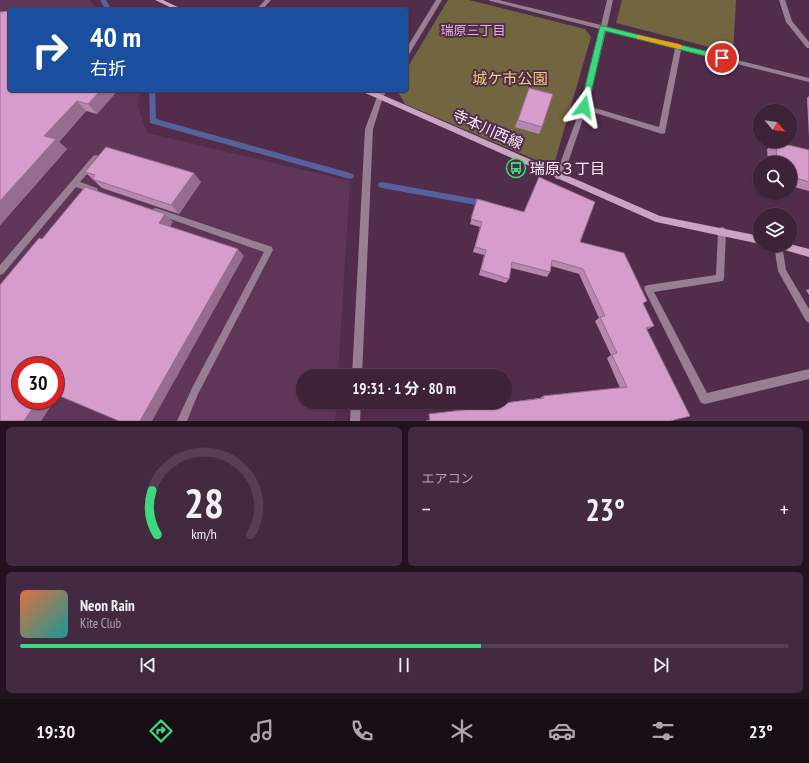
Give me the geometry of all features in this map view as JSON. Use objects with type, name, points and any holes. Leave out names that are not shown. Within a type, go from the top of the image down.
[{"type":"main road","points":[[158,0],[176,8]]},
{"type":"main road","name":"寺本川西線","points":[[382,93],[559,177],[659,219],[753,239]]},
{"type":"main road","points":[[797,250],[809,253]]},
{"type":"street","points":[[261,8],[268,0]]},
{"type":"street","points":[[408,51],[438,0]]},
{"type":"street","points":[[492,0],[809,80]]},
{"type":"street","points":[[559,177],[584,107],[610,0]]},
{"type":"street","points":[[782,0],[789,22],[809,46]]},
{"type":"street","points":[[584,107],[662,131],[678,46]]},
{"type":"street","points":[[357,369],[369,129],[382,93]]},
{"type":"street","points":[[0,271],[96,158]]},
{"type":"street","points":[[74,183],[104,193]]},
{"type":"street","points":[[149,209],[269,250],[194,391],[182,421]]},
{"type":"street","points":[[722,232],[720,278],[648,289],[705,399],[809,374]]},
{"type":"street","points":[[781,252],[782,271],[809,318]]},
{"type":"street","points":[[355,421],[356,409]]},
{"type":"shaded area","points":[[0,0],[90,0],[97,8],[8,8],[8,92],[140,92],[138,107],[147,133],[350,181],[338,369],[296,369],[296,409],[336,409],[335,421],[0,421]]},
{"type":"green space","name":"城ケ市公園","points":[[448,0],[469,0],[585,29],[591,37],[555,161],[543,163],[405,104],[398,92],[408,92],[408,67]]},
{"type":"green space","points":[[622,0],[736,0],[733,53],[616,23]]},
{"type":"building","points":[[8,11],[8,92],[99,92],[88,104],[77,101],[44,136],[56,139],[0,201],[0,12]]},
{"type":"building","points":[[529,88],[553,94],[542,127],[518,120]]},
{"type":"building","points":[[106,147],[194,173],[171,205],[92,179],[95,175],[85,172]]},
{"type":"building","points":[[797,147],[809,150],[809,182],[797,178],[797,156],[777,156],[776,148]]},
{"type":"building","points":[[539,177],[595,202],[580,242],[624,253],[647,301],[643,303],[654,326],[646,328],[690,416],[670,421],[426,421],[430,420],[429,414],[471,409],[512,409],[512,402],[544,398],[543,396],[627,387],[612,355],[617,353],[600,317],[605,316],[583,269],[552,260],[550,272],[512,262],[509,279],[481,270],[486,250],[475,247],[482,222],[471,219],[477,199],[524,212]]},
{"type":"building","points":[[85,187],[165,214],[159,223],[238,249],[140,421],[119,421],[64,398],[64,357],[12,357],[12,409],[32,409],[24,421],[0,421],[0,285],[39,238],[42,239]]},
{"type":"waterway","points":[[103,0],[108,8]]},
{"type":"waterway","points":[[152,92],[152,121],[350,176]]},
{"type":"waterway","points":[[382,185],[487,204]]},
{"type":"slow traffic","points":[[640,37],[679,47]]},
{"type":"place","name":"瑞原３丁目","points":[[516,168]]},
{"type":"district","name":"瑞原三丁目","points":[[473,30]]},
{"type":"route","points":[[584,107],[603,28],[722,58]]}]
